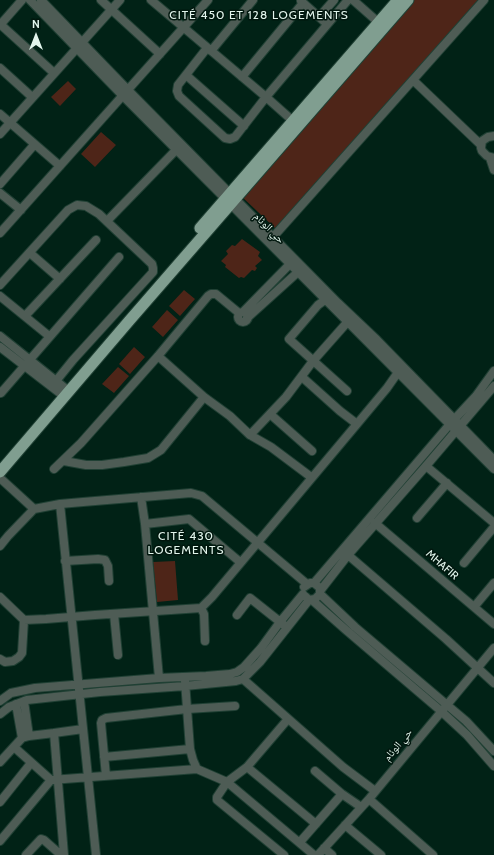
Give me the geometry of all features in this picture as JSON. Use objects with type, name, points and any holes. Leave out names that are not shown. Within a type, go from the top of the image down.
[{"type":"main road","points":[[231,199],[293,121],[398,0]]},
{"type":"main road","points":[[0,463],[231,199],[408,0]]},
{"type":"main road","points":[[0,472],[63,390]]},
{"type":"street","points":[[22,0],[0,25],[54,73]]},
{"type":"street","name":"حي الوئام","points":[[30,0],[79,44]]},
{"type":"street","name":"حي الوئام","points":[[41,0],[176,150],[274,236],[329,297],[455,425],[494,469]]},
{"type":"street","points":[[100,0],[160,54]]},
{"type":"street","points":[[0,134],[120,0]]},
{"type":"street","points":[[151,0],[293,121]]},
{"type":"street","points":[[253,0],[186,75],[178,85],[177,91],[179,96],[230,140],[235,137],[266,97],[348,0]]},
{"type":"street","points":[[319,16],[334,0]]},
{"type":"street","points":[[353,0],[378,22]]},
{"type":"street","points":[[274,236],[484,0]]},
{"type":"street","points":[[0,233],[184,29],[204,1]]},
{"type":"street","points":[[242,77],[302,1],[327,24]]},
{"type":"street","points":[[0,68],[32,97]]},
{"type":"street","points":[[186,75],[244,126]]},
{"type":"street","points":[[413,80],[481,145]]},
{"type":"street","name":"حي الوئام","points":[[125,93],[231,199],[290,264],[329,297]]},
{"type":"street","points":[[0,114],[60,166]]},
{"type":"street","points":[[494,128],[491,136],[482,141],[481,145],[482,152],[492,158],[494,170]]},
{"type":"street","points":[[0,184],[34,145]]},
{"type":"street","points":[[107,221],[176,150]]},
{"type":"street","points":[[0,193],[20,210]]},
{"type":"street","points":[[0,285],[68,210],[77,205],[86,206],[99,214],[152,264],[153,272],[73,360],[63,390]]},
{"type":"street","points":[[25,316],[96,240]]},
{"type":"street","points":[[30,253],[60,279]]},
{"type":"street","points":[[0,393],[119,257]]},
{"type":"street","points":[[243,314],[290,264]]},
{"type":"street","points":[[243,314],[298,272]]},
{"type":"street","points":[[54,469],[82,444],[208,296],[211,294],[216,294],[243,314]]},
{"type":"street","points":[[0,296],[49,336]]},
{"type":"street","points":[[329,297],[318,305],[289,339],[347,391]]},
{"type":"street","points":[[250,435],[286,397],[302,377],[312,361],[350,318]]},
{"type":"street","points":[[0,336],[26,362],[63,390]]},
{"type":"street","points":[[0,347],[26,362],[63,390]]},
{"type":"street","points":[[158,356],[204,397],[230,416],[250,435],[271,447],[311,477]]},
{"type":"street","points":[[0,597],[24,620],[46,620],[201,608],[387,388],[400,369]]},
{"type":"street","points":[[0,714],[9,706],[20,703],[78,694],[185,681],[237,672],[244,667],[261,648],[280,622],[308,598],[317,598],[348,555],[426,466],[494,372]]},
{"type":"street","points":[[302,377],[357,424]]},
{"type":"street","points":[[494,386],[455,425],[310,583],[303,588],[308,598],[346,630],[444,708],[466,721],[494,751]]},
{"type":"street","points":[[64,461],[86,465],[102,465],[148,458],[160,450],[204,397]]},
{"type":"street","points":[[270,414],[312,451]]},
{"type":"street","name":"حي الوئام","points":[[455,425],[494,460]]},
{"type":"street","points":[[426,466],[494,523]]},
{"type":"street","points":[[0,478],[34,509]]},
{"type":"street","points":[[417,518],[447,483]]},
{"type":"street","points":[[0,546],[34,509],[60,504],[192,494],[202,496],[256,542],[310,583],[318,586],[320,592],[354,627],[444,708],[494,766]]},
{"type":"street","points":[[141,498],[146,524],[159,678]]},
{"type":"street","points":[[60,504],[79,685],[78,694],[96,855]]},
{"type":"street","points":[[146,524],[189,519],[240,562]]},
{"type":"street","name":"MHAFIR","points":[[375,523],[494,624]]},
{"type":"street","points":[[464,563],[494,527]]},
{"type":"street","points":[[348,555],[478,667],[494,683]]},
{"type":"street","points":[[65,562],[98,559],[105,560],[108,566],[109,581]]},
{"type":"street","points":[[474,607],[494,583]]},
{"type":"street","points":[[237,615],[250,598],[288,628]]},
{"type":"street","points":[[2,696],[35,688],[159,678],[185,681],[236,681],[243,679],[260,662],[288,628],[308,598]]},
{"type":"street","points":[[201,608],[204,614],[205,641]]},
{"type":"street","points":[[114,614],[118,655]]},
{"type":"street","points":[[0,659],[5,662],[13,661],[22,653],[24,620]]},
{"type":"street","name":"حي الوئام","points":[[318,855],[369,799],[494,648]]},
{"type":"street","points":[[243,679],[343,767],[375,791]]},
{"type":"street","points":[[185,681],[190,749],[197,768]]},
{"type":"street","points":[[20,703],[26,737]]},
{"type":"street","points":[[106,776],[101,723],[102,720],[106,718],[187,709],[235,706]]},
{"type":"street","points":[[284,855],[217,800],[218,793],[228,782],[247,767],[288,719]]},
{"type":"street","points":[[0,762],[26,737],[83,729]]},
{"type":"street","points":[[54,733],[54,780],[64,855]]},
{"type":"street","points":[[14,747],[31,763],[54,780],[197,768],[228,782],[314,855]]},
{"type":"street","points":[[104,757],[190,749]]},
{"type":"street","points":[[0,802],[31,763]]},
{"type":"street","points":[[247,767],[316,824]]},
{"type":"street","points":[[315,771],[342,794],[361,807]]},
{"type":"street","points":[[0,841],[54,780]]},
{"type":"street","points":[[300,842],[342,794]]},
{"type":"street","points":[[369,799],[433,855]]},
{"type":"street","points":[[345,825],[381,855]]},
{"type":"street","points":[[26,855],[41,839],[61,855]]},
{"type":"street","points":[[324,848],[332,855]]},
{"type":"shaded area","points":[[414,0],[487,0],[276,229],[240,195]]},
{"type":"shaded area","points":[[68,81],[76,89],[60,106],[51,97]]},
{"type":"shaded area","points":[[101,132],[116,145],[95,167],[81,154]]},
{"type":"shaded area","points":[[242,239],[260,252],[258,256],[262,260],[255,266],[257,268],[255,271],[252,270],[244,278],[239,278],[225,267],[226,265],[221,261],[228,254],[226,251],[232,245],[235,246]]},
{"type":"shaded area","points":[[184,290],[195,299],[180,316],[169,306]]},
{"type":"shaded area","points":[[167,310],[178,320],[163,337],[152,327]]},
{"type":"shaded area","points":[[134,347],[145,357],[130,374],[119,364]]},
{"type":"shaded area","points":[[118,367],[129,376],[114,393],[102,384]]},
{"type":"shaded area","points":[[175,561],[178,600],[157,602],[153,562]]},
{"type":"district","name":"CITÉ 450 ET 128 LOGEMENTS","points":[[259,15]]},
{"type":"district","name":"CITÉ 430 LOGEMENTS","points":[[186,543]]}]
